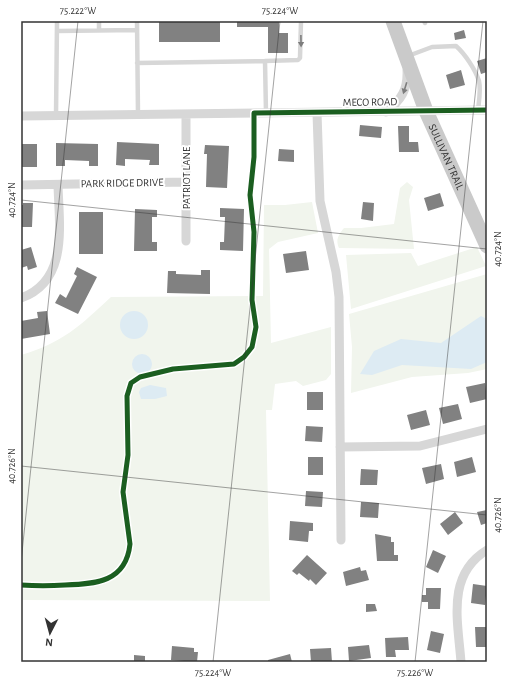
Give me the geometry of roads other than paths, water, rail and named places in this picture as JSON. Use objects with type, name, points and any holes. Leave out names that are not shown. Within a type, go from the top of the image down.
[{"type":"main road","name":"SULLIVAN TRAIL","points":[[393,21],[426,111],[487,246]]},
{"type":"street","points":[[386,112],[397,102],[404,92],[407,81],[406,56]]},
{"type":"street","name":"MECO ROAD","points":[[21,116],[482,110]]},
{"type":"street","points":[[317,113],[320,201],[336,272],[339,297],[341,540]]},
{"type":"street","name":"PATRIOT LANE","points":[[186,114],[186,241]]},
{"type":"street","name":"PARK RIDGE DRIVE","points":[[21,185],[186,182]]},
{"type":"street","points":[[21,298],[33,294],[44,284],[53,269],[59,251],[58,185]]},
{"type":"street","points":[[340,447],[420,446],[487,430]]},
{"type":"street","points":[[461,662],[458,622],[459,587],[467,568],[476,556],[487,550]]},
{"type":"lane","points":[[56,116],[57,21]]},
{"type":"lane","points":[[99,21],[99,30]]},
{"type":"lane","points":[[137,21],[138,115]]},
{"type":"lane","points":[[137,63],[298,60],[301,55],[301,21]]},
{"type":"lane","points":[[57,31],[137,30]]},
{"type":"lane","points":[[406,56],[432,47],[456,46],[463,52],[479,81],[482,110]]},
{"type":"lane","points":[[265,61],[266,113]]}]
